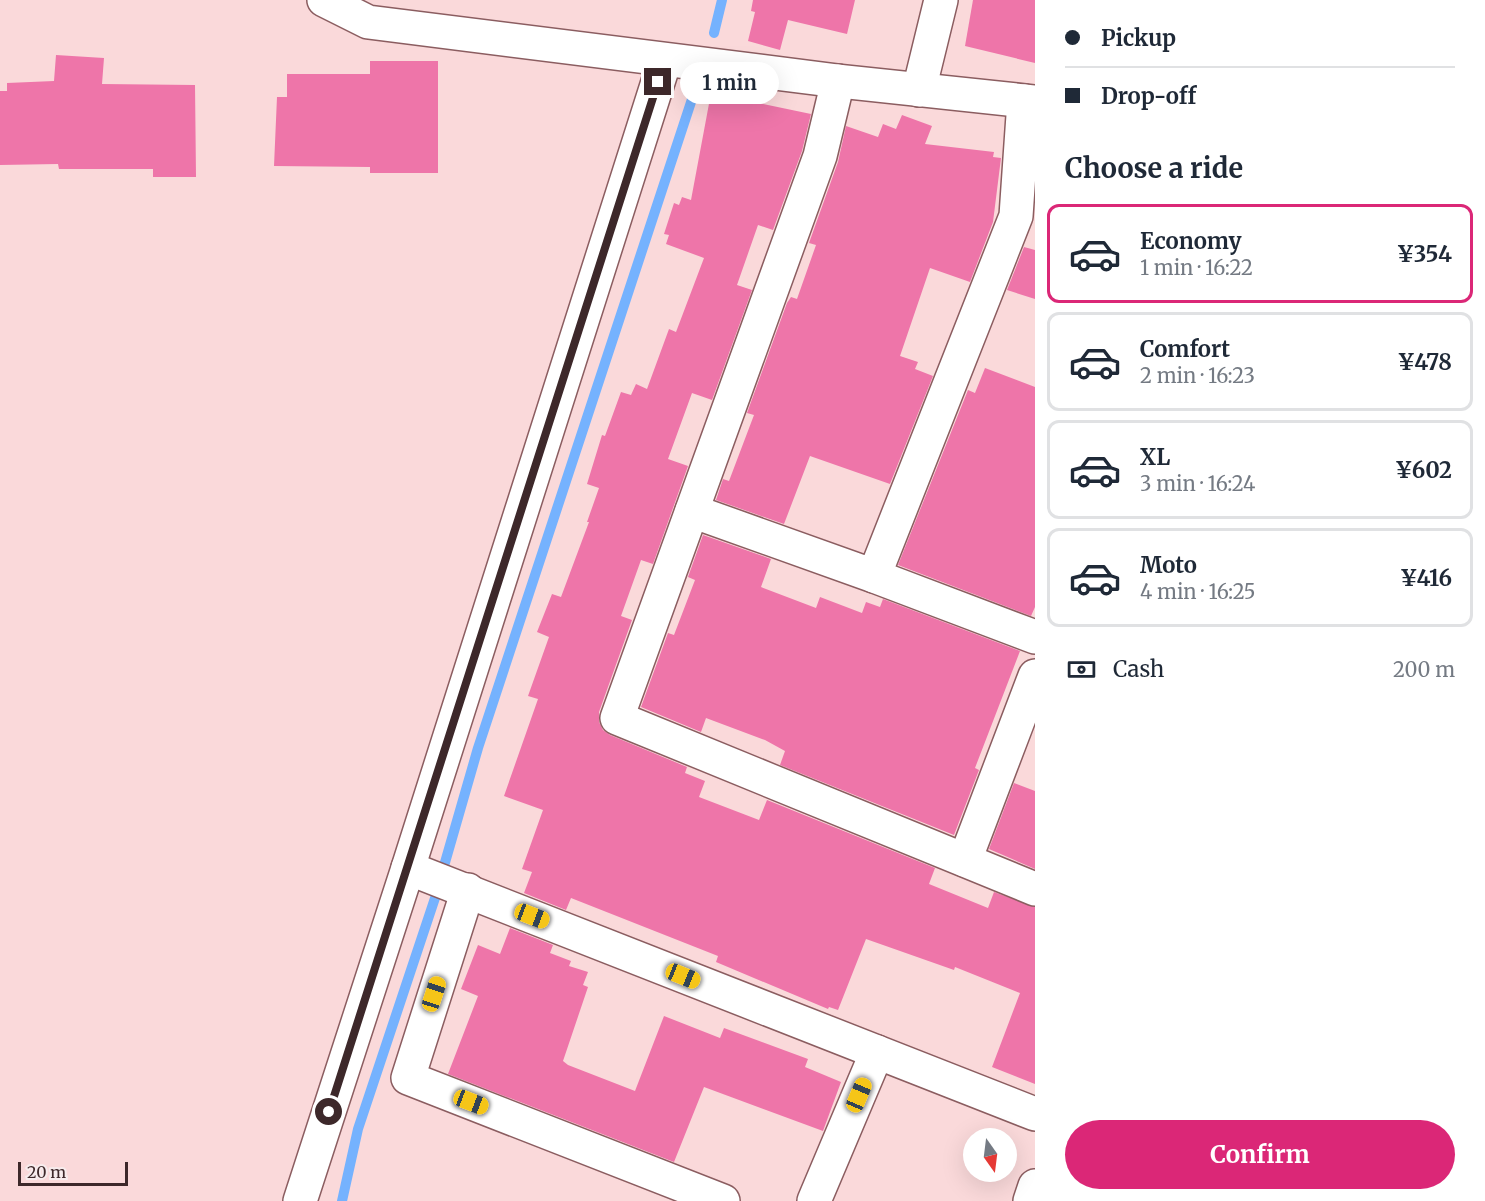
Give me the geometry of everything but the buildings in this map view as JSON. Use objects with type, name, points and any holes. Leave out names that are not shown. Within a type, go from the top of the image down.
[{"type":"street","points":[[324,0],[368,22],[402,12],[665,60],[1029,101],[1016,216],[874,576]]},
{"type":"street","points":[[919,90],[941,0]]},
{"type":"street","points":[[300,1201],[665,60]]},
{"type":"street","points":[[838,81],[820,156],[617,718],[1035,889]]},
{"type":"street","points":[[692,511],[874,576],[1035,638]]},
{"type":"street","points":[[965,860],[1035,676]]},
{"type":"street","points":[[408,868],[1035,1114]]},
{"type":"street","points":[[468,890],[408,1078],[723,1201]]},
{"type":"street","points":[[814,1201],[877,1052]]},
{"type":"street","points":[[1030,1201],[1035,1186]]},
{"type":"waterway","points":[[714,33],[722,0]]},
{"type":"waterway","points":[[444,866],[478,748],[695,90]]},
{"type":"waterway","points":[[342,1201],[358,1129],[436,895]]},
{"type":"route","points":[[329,1112],[658,82]]}]
